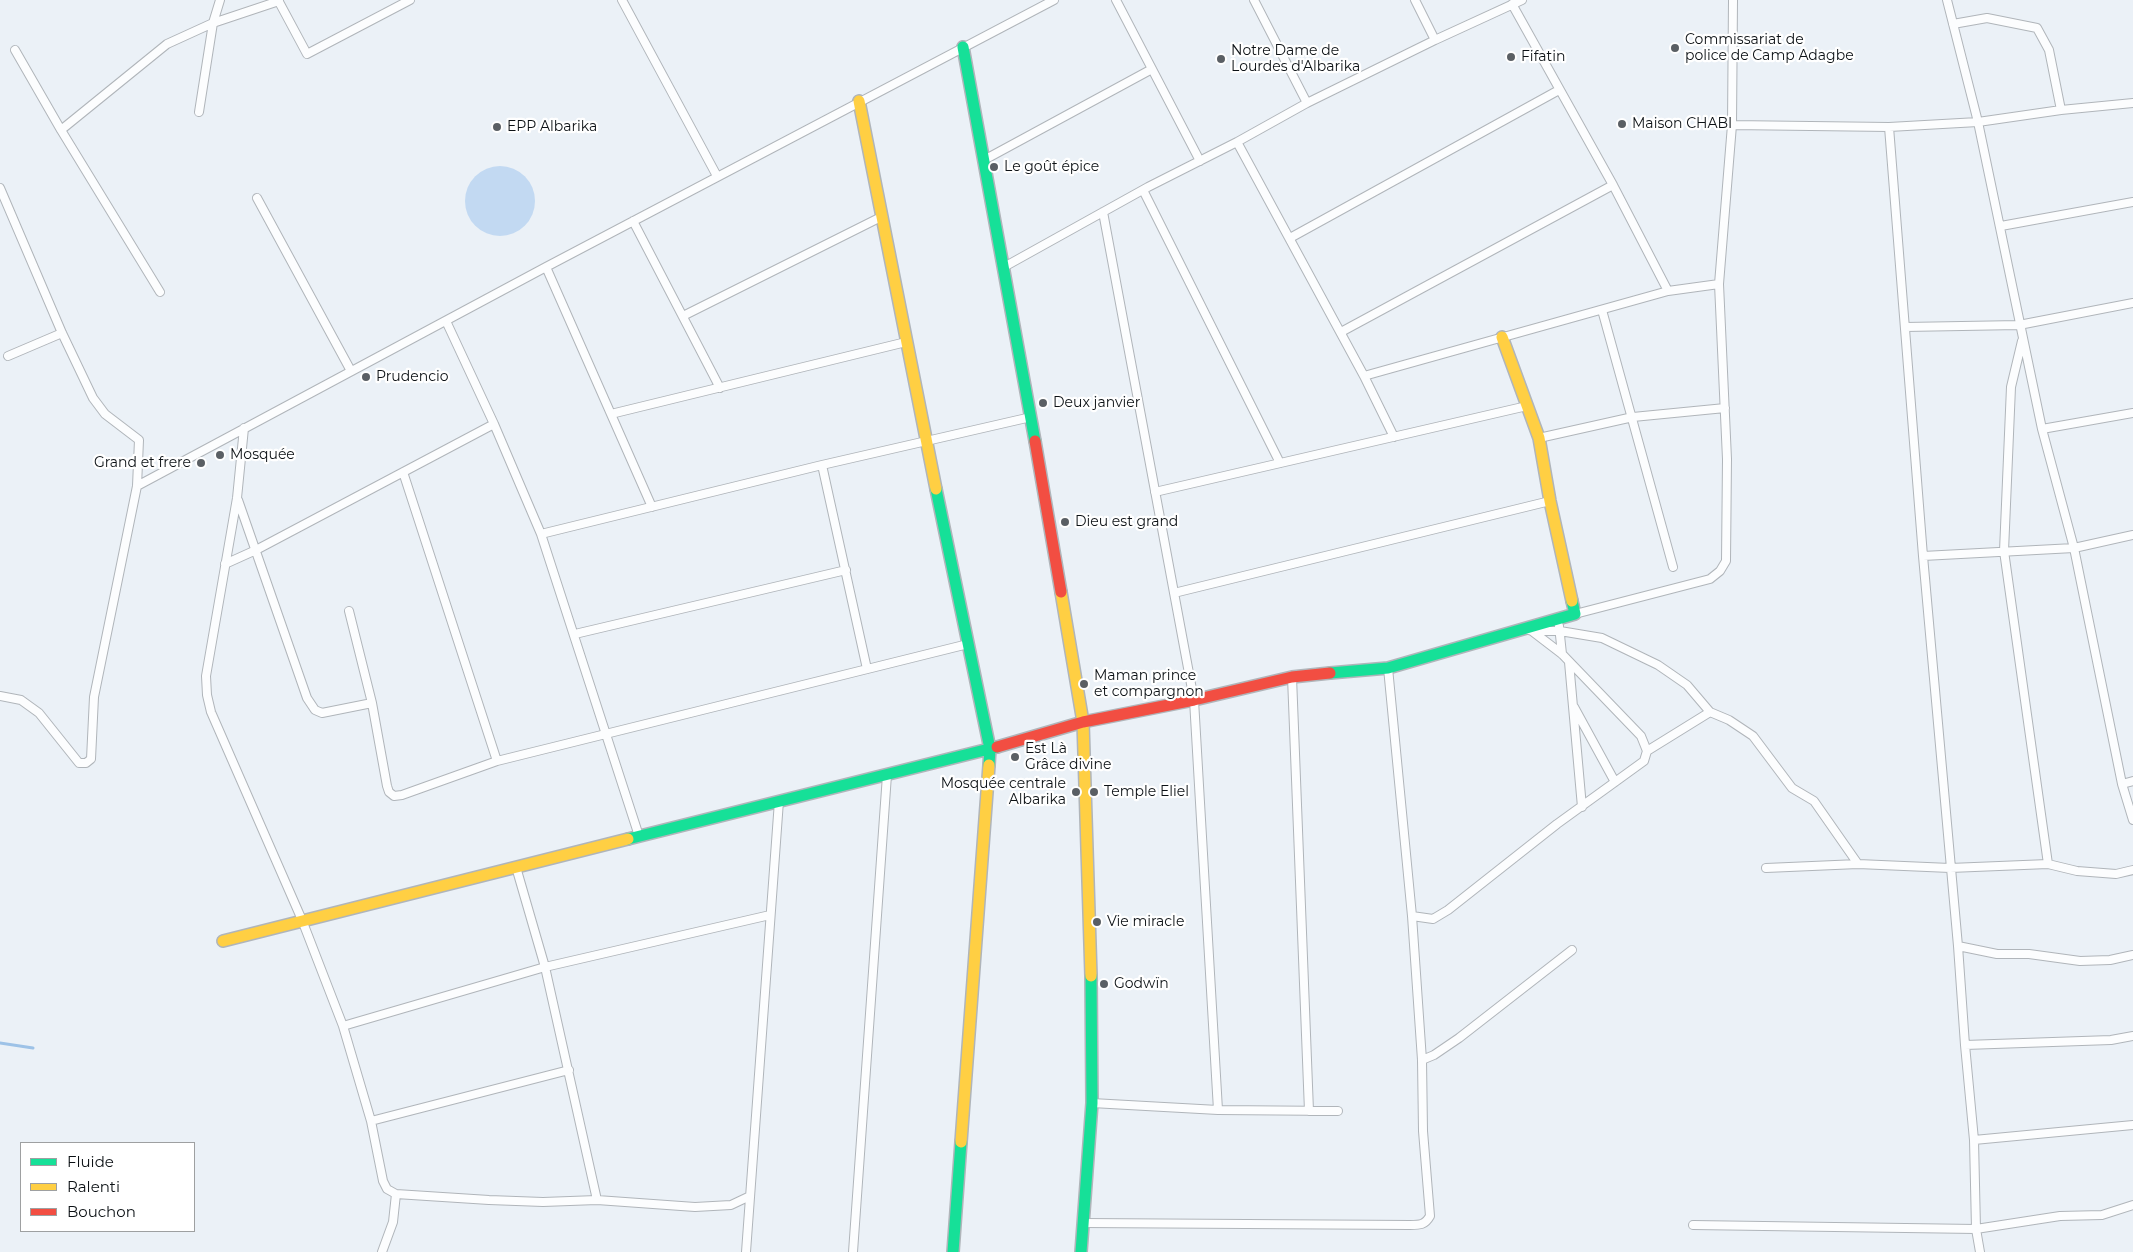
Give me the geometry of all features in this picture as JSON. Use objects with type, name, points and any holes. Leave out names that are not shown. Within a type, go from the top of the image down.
[{"type":"street","points":[[200,112],[213,23],[220,0]]},
{"type":"street","points":[[61,130],[167,44],[213,23],[278,0],[307,54],[410,0]]},
{"type":"street","points":[[622,0],[717,176]]},
{"type":"street","points":[[137,486],[717,176],[1054,0]]},
{"type":"street","points":[[1116,0],[1200,161]]},
{"type":"street","points":[[1254,0],[1307,103]]},
{"type":"street","points":[[1415,0],[1435,40]]},
{"type":"street","points":[[1004,267],[1143,190],[1238,142],[1307,103],[1435,40],[1522,0]]},
{"type":"street","points":[[223,941],[990,749],[1083,722],[1194,700],[1292,677],[1388,668],[1527,630],[1575,614],[1710,579],[1720,571],[1726,561],[1727,538],[1727,459],[1720,284],[1732,125],[1733,0]]},
{"type":"street","points":[[1947,0],[1978,122],[2001,226],[2022,339],[2042,429],[2074,548],[2122,784],[2133,820]]},
{"type":"street","points":[[1512,4],[1613,185],[1668,291]]},
{"type":"street","points":[[1953,24],[1987,18],[2037,28],[2049,50],[2061,110]]},
{"type":"street","points":[[963,47],[1004,267],[1083,722],[1092,1002],[1092,1103],[1081,1252]]},
{"type":"street","points":[[15,50],[61,130],[160,292]]},
{"type":"street","points":[[984,160],[1152,69]]},
{"type":"street","points":[[1290,238],[1559,90]]},
{"type":"street","points":[[859,102],[926,441],[990,749],[953,1252]]},
{"type":"street","points":[[1732,125],[1888,127],[1978,122],[2061,110],[2133,103]]},
{"type":"street","points":[[1888,127],[1974,1140],[1976,1229],[1980,1252]]},
{"type":"street","points":[[1238,142],[1341,332],[1394,437]]},
{"type":"street","points":[[1341,332],[1613,185]]},
{"type":"street","points":[[0,188],[62,333],[98,407],[139,440],[137,486],[94,697],[91,758],[86,763],[79,763],[39,713],[21,700],[0,696]]},
{"type":"street","points":[[1143,190],[1280,463]]},
{"type":"street","points":[[256,198],[351,371]]},
{"type":"street","points":[[2001,226],[2133,202]]},
{"type":"street","points":[[1103,212],[1194,700],[1218,1110]]},
{"type":"street","points":[[683,316],[883,216]]},
{"type":"street","points":[[633,221],[720,388]]},
{"type":"street","points":[[546,267],[652,506]]},
{"type":"street","points":[[1364,376],[1668,291],[1720,284]]},
{"type":"street","points":[[1905,327],[2019,325],[2133,303]]},
{"type":"street","points":[[1602,310],[1674,567]]},
{"type":"street","points":[[446,320],[494,424],[541,534],[639,836]]},
{"type":"street","points":[[8,356],[62,333]]},
{"type":"street","points":[[1502,338],[1539,438],[1550,501],[1575,614]]},
{"type":"street","points":[[2022,339],[2011,386],[2004,551],[2048,864]]},
{"type":"street","points":[[611,414],[906,342]]},
{"type":"street","points":[[1155,492],[1527,406]]},
{"type":"street","points":[[1539,438],[1633,417],[1725,408]]},
{"type":"street","points":[[2042,429],[2133,413]]},
{"type":"street","points":[[541,534],[822,464],[1030,417]]},
{"type":"street","points":[[225,564],[256,550],[494,424]]},
{"type":"street","points":[[244,428],[238,498],[206,676],[207,695],[211,712],[302,920],[344,1026],[371,1121],[383,1181],[387,1189],[396,1194],[507,1201],[597,1200],[695,1207],[731,1205],[750,1196]]},
{"type":"street","points":[[822,464],[867,669]]},
{"type":"street","points":[[403,472],[497,761]]},
{"type":"street","points":[[238,498],[306,698],[315,710],[322,713],[372,703]]},
{"type":"street","points":[[1174,593],[1550,501]]},
{"type":"street","points":[[1923,556],[2074,548],[2133,535]]},
{"type":"street","points":[[575,634],[846,570]]},
{"type":"street","points":[[350,611],[372,703],[388,786],[394,796],[402,795],[497,761],[968,644]]},
{"type":"street","points":[[1558,619],[1562,654]]},
{"type":"street","points":[[1527,630],[1560,631],[1602,638],[1658,665],[1688,685],[1710,712],[1729,720],[1753,736],[1792,788],[1814,801],[1858,864]]},
{"type":"street","points":[[1412,916],[1433,919],[1448,910],[1557,824],[1644,761],[1646,752],[1641,736],[1598,689],[1562,654],[1527,630]]},
{"type":"street","points":[[1569,662],[1582,807]]},
{"type":"street","points":[[1083,1223],[1420,1225],[1426,1222],[1430,1216],[1423,1130],[1422,1060],[1412,916],[1388,668]]},
{"type":"street","points":[[1292,677],[1309,1111]]},
{"type":"street","points":[[1573,705],[1615,782]]},
{"type":"street","points":[[1646,752],[1710,712]]},
{"type":"street","points":[[853,1252],[887,775]]},
{"type":"street","points":[[2122,784],[2133,781]]},
{"type":"street","points":[[746,1252],[780,801]]},
{"type":"street","points":[[1766,868],[1858,864],[1950,868],[2048,864],[2077,871],[2116,874],[2133,870]]},
{"type":"street","points":[[516,867],[545,967],[597,1200]]},
{"type":"street","points":[[344,1026],[545,967],[770,916]]},
{"type":"street","points":[[1958,946],[1997,954],[2029,954],[2080,961],[2110,960],[2133,955]]},
{"type":"street","points":[[1422,1060],[1434,1055],[1459,1038],[1572,950]]},
{"type":"street","points":[[1965,1045],[2111,1040],[2133,1036]]},
{"type":"street","points":[[371,1121],[568,1070]]},
{"type":"street","points":[[1092,1103],[1218,1110],[1338,1111]]},
{"type":"street","points":[[1974,1140],[2133,1125]]},
{"type":"street","points":[[382,1252],[393,1222],[396,1194]]},
{"type":"street","points":[[1692,1225],[1976,1229],[2060,1216],[2102,1215],[2133,1205]]},
{"type":"shaded area","points":[[500,166],[513,169],[525,176],[532,188],[535,201],[532,214],[525,226],[513,233],[500,236],[487,233],[475,226],[468,214],[465,201],[468,188],[475,176],[487,169]]},
{"type":"waterway","points":[[0,1043],[33,1048]]},
{"type":"traffic: fast","points":[[963,47],[1035,441]]},
{"type":"traffic: fast","points":[[936,489],[990,749],[989,765]]},
{"type":"traffic: fast","points":[[1330,673],[1388,668],[1575,614],[1572,601]]},
{"type":"traffic: fast","points":[[628,839],[997,747]]},
{"type":"traffic: fast","points":[[1081,1252],[1092,1103],[1091,976]]},
{"type":"traffic: fast","points":[[953,1252],[961,1142]]},
{"type":"traffic: slow","points":[[859,101],[936,489]]},
{"type":"traffic: slow","points":[[1502,337],[1539,438],[1550,501],[1572,601]]},
{"type":"traffic: slow","points":[[1061,592],[1083,722],[1091,976]]},
{"type":"traffic: slow","points":[[961,1142],[989,765]]},
{"type":"traffic: slow","points":[[223,941],[628,839]]},
{"type":"traffic: jam","points":[[1035,441],[1061,592]]},
{"type":"traffic: jam","points":[[997,747],[1083,722],[1194,700],[1292,677],[1330,673]]},
{"type":"place","name":"Commissariat de police de Camp Adagbe","points":[[1675,48]]},
{"type":"place","name":"Fifatin","points":[[1511,57]]},
{"type":"place","name":"Notre Dame de Lourdes d'Albarika","points":[[1221,59]]},
{"type":"place","name":"Maison CHABI","points":[[1622,124]]},
{"type":"place","name":"EPP Albarika","points":[[497,127]]},
{"type":"place","name":"Le goût épice","points":[[994,167]]},
{"type":"place","name":"Prudencio","points":[[366,377]]},
{"type":"place","name":"Deux janvier","points":[[1043,403]]},
{"type":"place","name":"Mosquée","points":[[220,455]]},
{"type":"place","name":"Grand et frere","points":[[201,463]]},
{"type":"place","name":"Dieu est grand","points":[[1065,522]]},
{"type":"place","name":"Maman prince et compargnon","points":[[1084,684]]},
{"type":"place","name":"Est Là Grâce divine","points":[[1015,757]]},
{"type":"place","name":"Mosquée centrale Albarika","points":[[1076,792]]},
{"type":"place","name":"Temple Eliel","points":[[1094,792]]},
{"type":"place","name":"Vie miracle","points":[[1097,922]]},
{"type":"place","name":"Godwïn","points":[[1104,984]]}]
